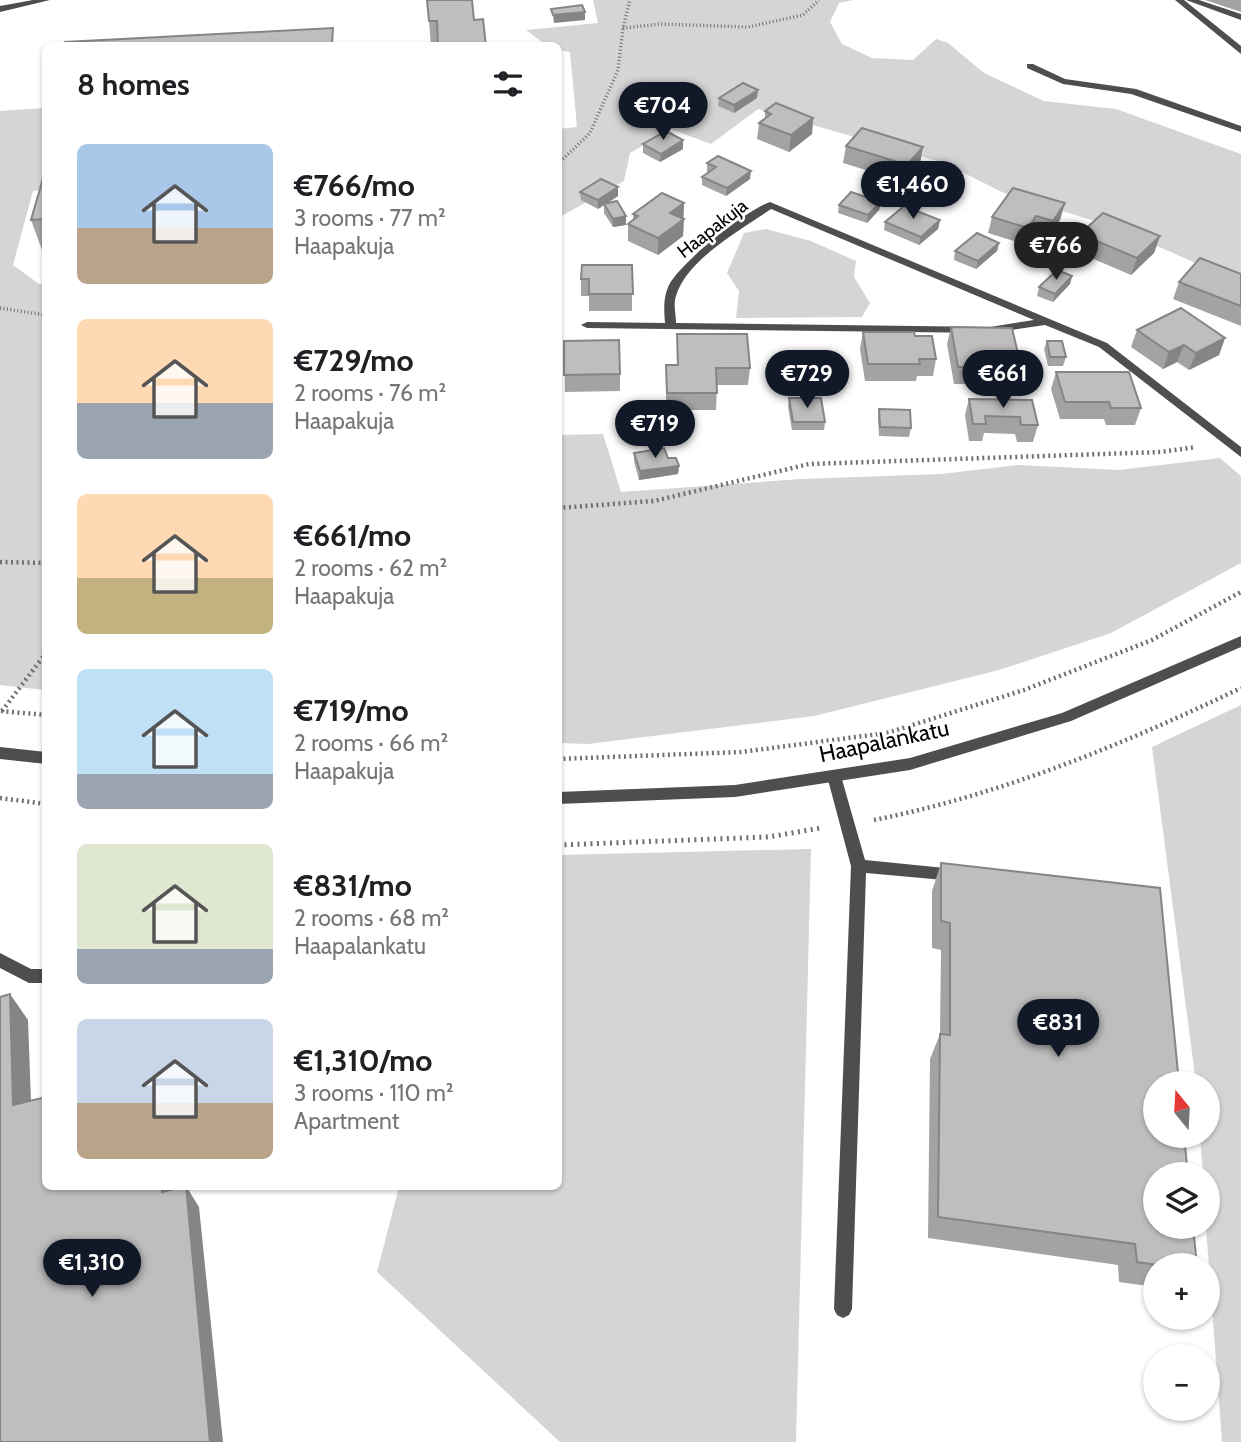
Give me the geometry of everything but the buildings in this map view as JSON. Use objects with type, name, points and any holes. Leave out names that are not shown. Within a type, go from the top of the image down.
[{"type":"street","points":[[0,9],[46,0]]},
{"type":"street","points":[[1179,0],[1241,51]]},
{"type":"street","points":[[1190,0],[1241,17]]},
{"type":"street","points":[[1030,66],[1063,81],[1133,91],[1241,129]]},
{"type":"street","name":"Haapakuja","points":[[671,324],[670,297],[681,275],[696,260],[770,205],[1103,345],[1241,453]]},
{"type":"street","name":"Haapakuja","points":[[587,325],[989,330],[1044,322]]},
{"type":"street","name":"Haapalankatu","points":[[562,798],[735,792],[909,764],[1066,717],[1241,641]]},
{"type":"street","points":[[0,753],[42,758]]},
{"type":"street","points":[[834,776],[859,866],[843,1309]]},
{"type":"street","points":[[859,866],[965,876]]},
{"type":"street","points":[[0,960],[29,976],[42,976]]},
{"type":"path","points":[[562,159],[590,133],[618,70],[623,28],[630,0]]},
{"type":"path","points":[[623,28],[662,24],[748,27],[803,15],[819,0]]},
{"type":"path","points":[[0,308],[42,314]]},
{"type":"path","points":[[562,508],[654,501],[809,464],[1161,452],[1229,443]]},
{"type":"path","points":[[0,562],[42,563]]},
{"type":"path","points":[[562,759],[741,752],[887,733],[1024,690],[1127,650],[1152,640],[1241,593]]},
{"type":"path","points":[[1,711],[42,658]]},
{"type":"path","points":[[562,845],[768,837],[920,812],[1033,777],[1173,721],[1241,688]]},
{"type":"path","points":[[1,711],[42,715]]},
{"type":"path","points":[[0,798],[42,803]]},
{"type":"shaded area","points":[[593,0],[853,0],[839,3],[830,22],[842,44],[872,58],[913,60],[936,39],[948,43],[984,73],[1044,101],[1116,109],[1241,154],[1241,283],[1114,227],[1004,193],[944,163],[758,109],[711,144],[671,129],[630,153],[624,181],[562,216],[562,129],[577,127],[570,52],[562,51],[562,42],[542,42],[526,30],[598,23]]},
{"type":"shaded area","points":[[42,108],[42,190],[33,191],[13,265],[42,284],[42,690],[0,685],[0,111]]},
{"type":"shaded area","points":[[766,229],[811,241],[856,261],[854,277],[870,303],[862,317],[736,318],[739,291],[727,273],[744,233]]},
{"type":"shaded area","points":[[603,434],[621,492],[801,479],[941,474],[1019,465],[1119,470],[1220,458],[1241,476],[1241,563],[1111,633],[999,670],[814,716],[588,744],[562,743],[562,435]]},
{"type":"shaded area","points":[[1241,705],[1241,1442],[1222,1442],[1220,1344],[1215,1344],[1214,1330],[1220,1330],[1220,1253],[1208,1253],[1207,1239],[1220,1239],[1220,1162],[1202,1162],[1201,1148],[1220,1148],[1220,1071],[1194,1071],[1152,747]]},
{"type":"shaded area","points":[[811,849],[796,1442],[560,1442],[377,1272],[398,1190],[562,1190],[562,855]]}]
